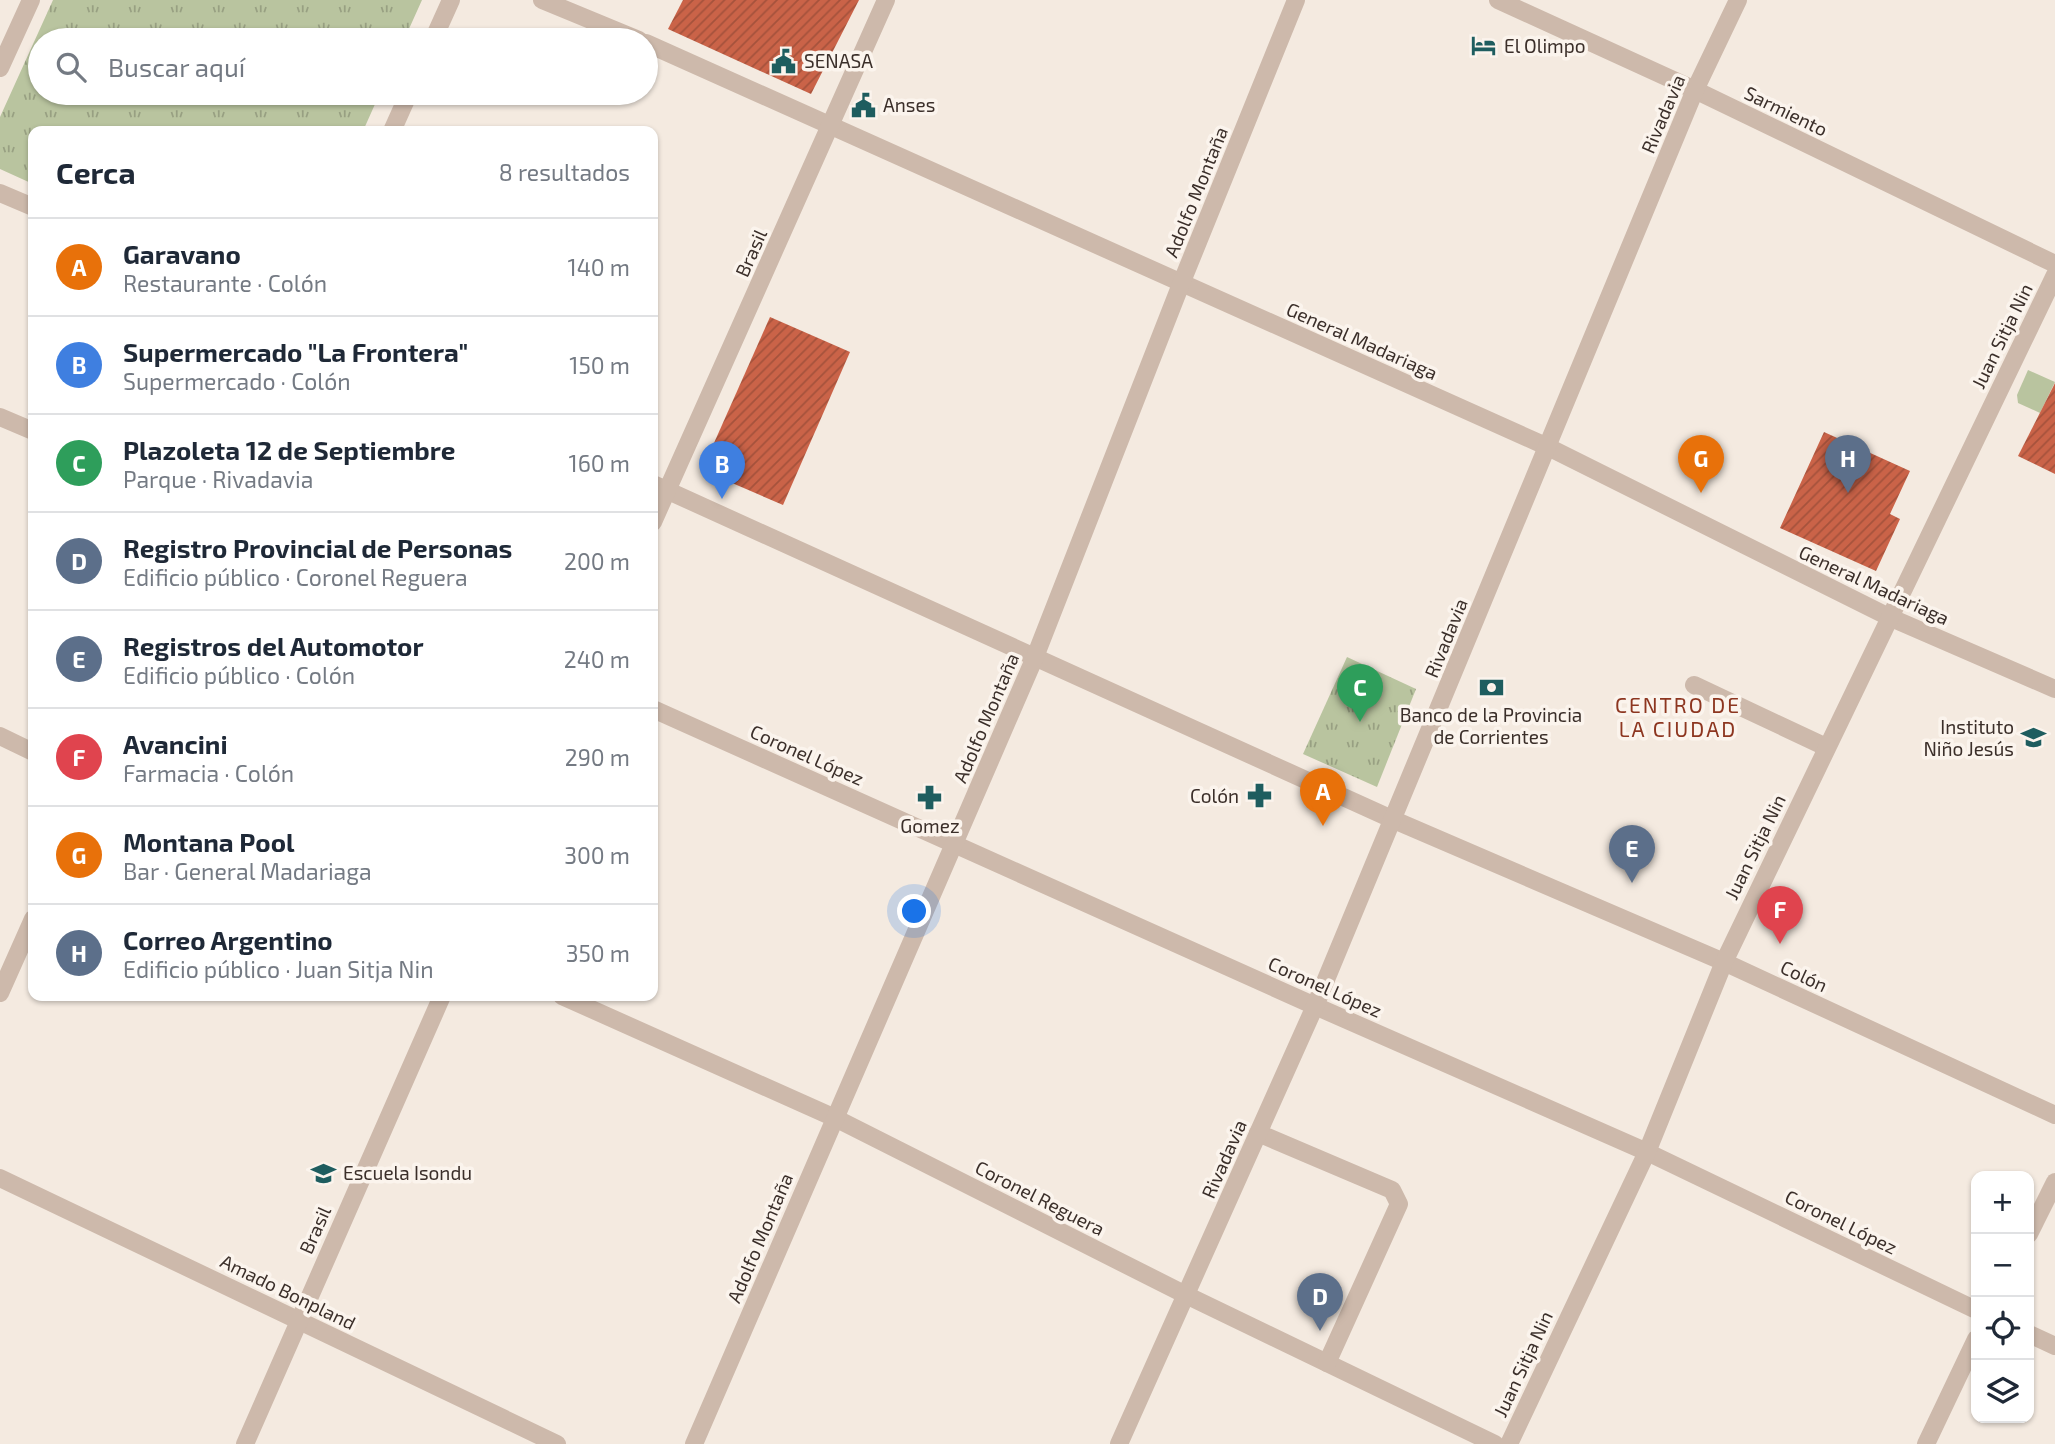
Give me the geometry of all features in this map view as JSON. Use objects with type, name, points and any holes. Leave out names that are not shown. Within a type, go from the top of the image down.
[{"type":"street","points":[[0,68],[31,0]]},
{"type":"street","points":[[438,28],[451,0]]},
{"type":"street","points":[[542,0],[610,28]]},
{"type":"street","name":"Brasil","points":[[660,487],[830,127],[886,0]]},
{"type":"street","name":"Adolfo Montaña","points":[[694,1444],[1035,657],[1296,0]]},
{"type":"street","name":"Sarmiento","points":[[1497,0],[1695,90],[2055,264]]},
{"type":"street","name":"Rivadavia","points":[[1119,1444],[1315,1006],[1695,90],[1738,0]]},
{"type":"street","name":"General Madariaga","points":[[658,48],[1548,447],[1889,617],[2055,689]]},
{"type":"street","points":[[394,126],[404,105]]},
{"type":"street","points":[[0,192],[28,206]]},
{"type":"street","name":"Juan Sitja Nin","points":[[1508,1444],[1647,1152],[1724,962],[2055,275]]},
{"type":"street","points":[[0,417],[28,430]]},
{"type":"street","name":"Colón","points":[[660,487],[1394,820],[1724,962],[2055,1115]]},
{"type":"street","points":[[1694,685],[1826,747]]},
{"type":"street","name":"Coronel López","points":[[658,711],[1647,1152],[1971,1308]]},
{"type":"street","points":[[0,736],[28,750]]},
{"type":"street","points":[[0,993],[28,930]]},
{"type":"street","name":"Brasil","points":[[245,1444],[440,1001]]},
{"type":"street","name":"Coronel Reguera","points":[[573,1001],[835,1118],[1186,1295],[1495,1444]]},
{"type":"street","points":[[1258,1132],[1392,1190],[1399,1204],[1327,1363]]},
{"type":"street","name":"Amado Bonpland","points":[[0,1178],[557,1444]]},
{"type":"street","points":[[2034,1224],[2055,1182]]},
{"type":"street","points":[[2034,1336],[2055,1346]]},
{"type":"street","points":[[1926,1444],[1971,1350]]},
{"type":"green space","points":[[53,0],[422,0],[409,28],[40,28]]},
{"type":"green space","points":[[28,55],[28,105],[375,105],[365,126],[28,126],[28,182],[0,169],[0,117]]},
{"type":"green space","points":[[2028,370],[2055,382],[2040,413],[2018,403],[2017,395]]},
{"type":"green space","points":[[1347,657],[1416,689],[1377,787],[1303,754]]},
{"type":"building","name":"SENASA","points":[[683,0],[859,0],[811,94],[668,29]]},
{"type":"building","points":[[770,317],[850,352],[783,505],[702,470]]},
{"type":"building","points":[[2055,383],[2055,474],[2018,456]]},
{"type":"building","points":[[1824,432],[1910,471],[1890,514],[1900,519],[1876,571],[1780,528]]},
{"type":"place","name":"El Olimpo","points":[[1484,46]]},
{"type":"place","name":"SENASA","points":[[784,61]]},
{"type":"place","name":"Anses","points":[[863,105]]},
{"type":"place","name":"Montana Pool","points":[[1701,493]]},
{"type":"place","name":"Correo Argentino","points":[[1848,493]]},
{"type":"place","name":"Supermercado \"La Frontera\"","points":[[722,499]]},
{"type":"place","name":"Banco de la Provincia de Corrientes","points":[[1491,687]]},
{"type":"place","name":"Plazoleta 12 de Septiembre","points":[[1360,722]]},
{"type":"place","name":"Instituto Niño Jesús","points":[[2034,738]]},
{"type":"place","name":"Colón","points":[[1259,796]]},
{"type":"place","name":"Gomez","points":[[930,798]]},
{"type":"place","name":"Garavano","points":[[1323,826]]},
{"type":"place","name":"Registros del Automotor","points":[[1632,883]]},
{"type":"place","name":"Avancini","points":[[1780,944]]},
{"type":"place","name":"Escuela Isondu","points":[[323,1173]]},
{"type":"place","name":"Registro Provincial de Personas","points":[[1320,1331]]},
{"type":"district","name":"CENTRO DE LA CIUDAD","points":[[1678,718]]}]
